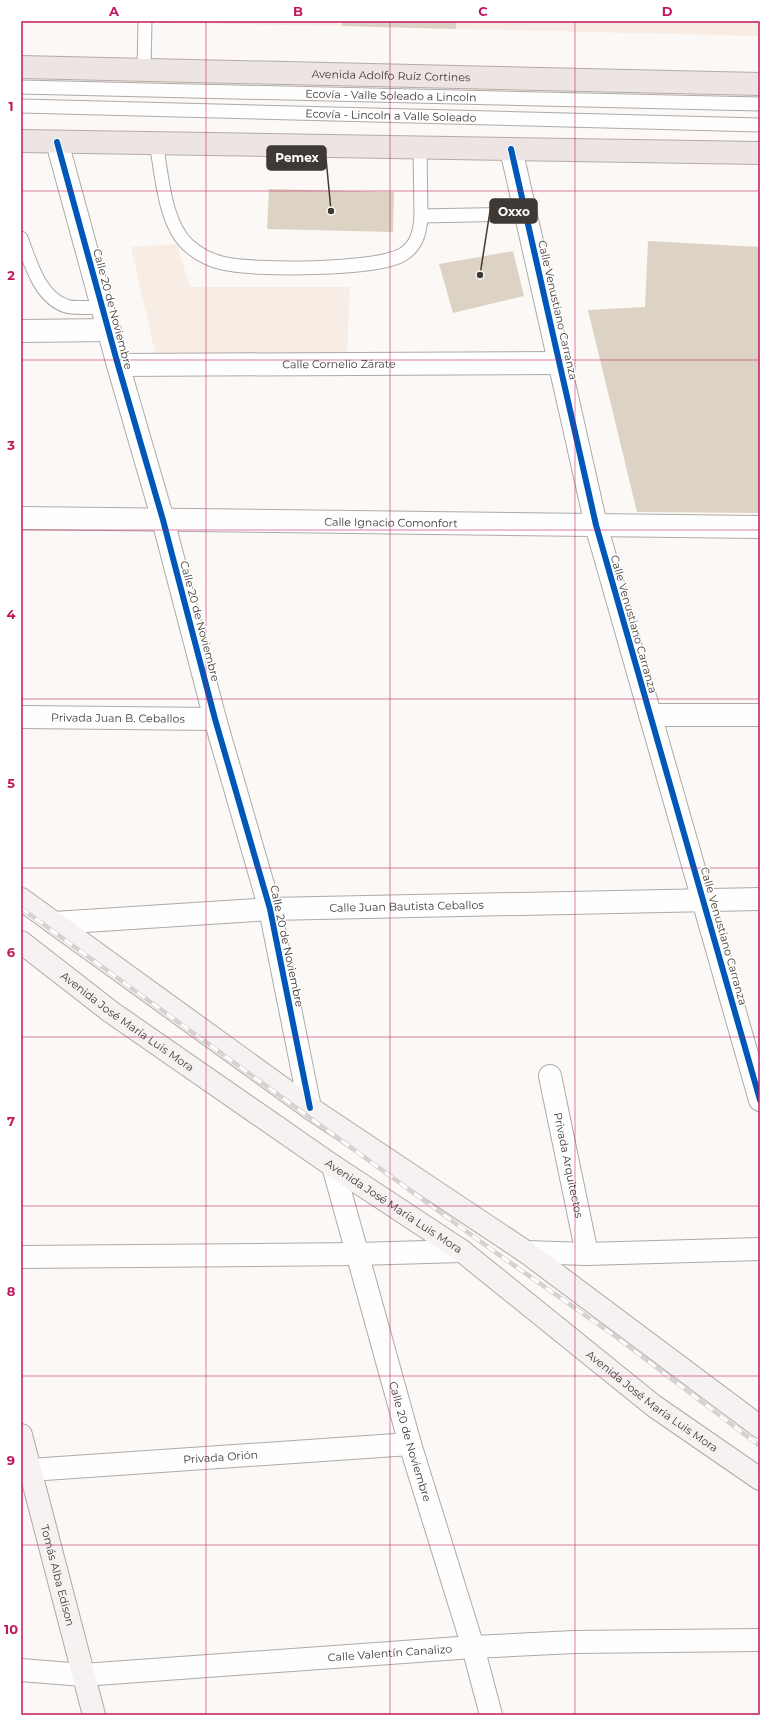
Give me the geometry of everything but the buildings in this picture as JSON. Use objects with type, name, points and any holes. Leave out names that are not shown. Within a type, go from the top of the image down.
[{"type":"main road","name":"Avenida Adolfo Ruíz Cortines","points":[[21,67],[760,84]]},
{"type":"main road","points":[[21,141],[760,153]]},
{"type":"street","name":"Calle 20 de Noviembre","points":[[57,142],[110,330],[118,364],[163,520],[215,720],[270,909],[310,1108]]},
{"type":"street","name":"Calle Venustiano Carranza","points":[[511,149],[596,525],[704,899],[760,1100]]},
{"type":"street","points":[[21,331],[110,330]]},
{"type":"street","name":"Calle Cornelio Zárate","points":[[118,364],[559,363]]},
{"type":"street","name":"Calle Ignacio Comonfort","points":[[21,518],[760,527]]},
{"type":"street","points":[[650,715],[760,715]]},
{"type":"street","name":"Privada Juan B. Ceballos","points":[[21,717],[215,720]]},
{"type":"street","points":[[21,899],[310,1108],[526,1252],[760,1427]]},
{"type":"street","name":"Calle Juan Bautista Ceballos","points":[[54,923],[270,909],[760,899]]},
{"type":"street","name":"Avenida José María Luis Mora","points":[[21,942],[111,1012],[333,1166],[462,1251],[654,1406],[760,1479]]},
{"type":"street","name":"Privada Arquitectos","points":[[550,1076],[587,1254]]},
{"type":"street","name":"Calle 20 de Noviembre","points":[[333,1166],[410,1444],[473,1647],[491,1715]]},
{"type":"street","points":[[526,1252],[587,1254],[760,1248]]},
{"type":"street","points":[[21,1257],[357,1254],[462,1251]]},
{"type":"street","name":"Tomás Alba Edison","points":[[21,1435],[94,1715]]},
{"type":"street","name":"Privada Orión","points":[[30,1470],[410,1444]]},
{"type":"street","name":"Calle Valentín Canalizo","points":[[21,1670],[83,1676],[473,1647],[574,1642],[760,1640]]},
{"type":"lane","points":[[144,70],[145,21]]},
{"type":"lane","name":"Ecovía - Valle Soleado a Lincoln","points":[[21,87],[760,104]]},
{"type":"lane","name":"Ecovía - Lincoln a Valle Soleado","points":[[21,106],[760,125]]},
{"type":"lane","points":[[156,143],[170,216],[177,232],[188,245],[206,258],[222,263],[268,268],[372,264],[390,260],[403,254],[411,247],[418,237],[421,216],[420,148]]},
{"type":"lane","points":[[421,216],[525,214]]},
{"type":"lane","points":[[21,238],[35,274],[47,293],[66,307],[103,307]]},
{"type":"shaded area","points":[[47,21],[760,21],[760,36],[342,26]]},
{"type":"shaded area","points":[[177,244],[190,287],[350,287],[347,355],[156,356],[131,247]]},
{"type":"railway","points":[[21,908],[495,1252],[615,1336],[760,1446]]},
{"type":"cycle path","points":[[57,142],[118,365],[163,520],[215,719],[270,909],[310,1108]]},
{"type":"cycle path","points":[[511,149],[596,525],[760,1100]]},
{"type":"place","name":"Pemex","points":[[331,211]]},
{"type":"place","name":"Oxxo","points":[[480,275]]}]
